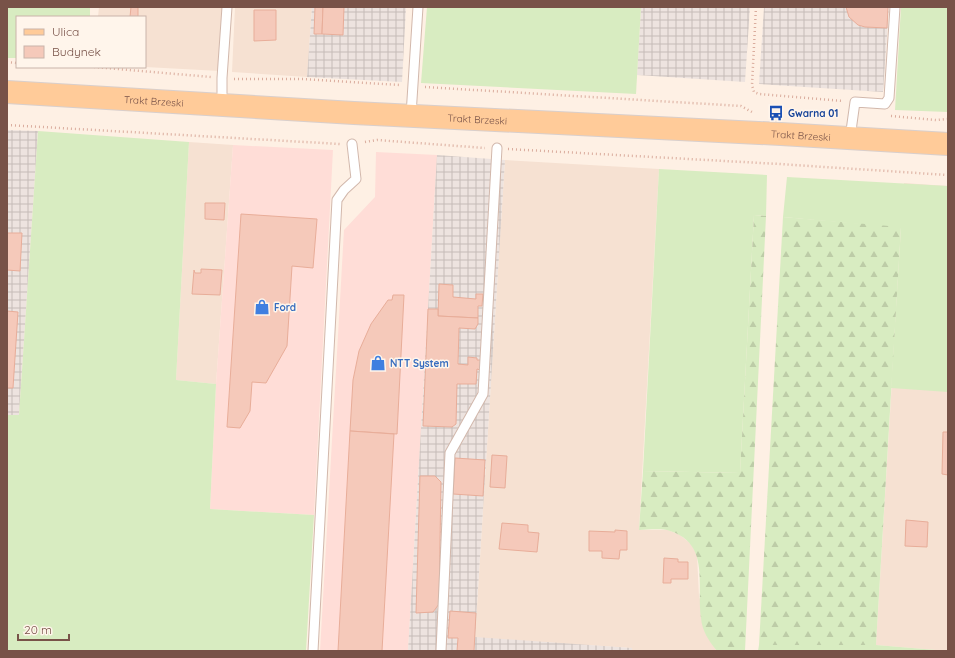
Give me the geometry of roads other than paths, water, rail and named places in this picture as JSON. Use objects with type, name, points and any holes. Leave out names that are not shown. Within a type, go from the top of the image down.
[{"type":"main road","name":"Trakt Brzeski","points":[[7,92],[948,144]]},
{"type":"lane","points":[[222,105],[222,78],[227,7]]},
{"type":"lane","points":[[411,115],[418,7]]},
{"type":"lane","points":[[850,138],[855,102],[885,104],[889,98],[895,7]]},
{"type":"lane","points":[[312,651],[337,200],[344,190],[356,179],[352,144]]},
{"type":"lane","points":[[441,651],[450,453],[483,394],[497,148]]},
{"type":"place","name":"Gwarna 01","points":[[776,113]]},
{"type":"place","name":"Ford","points":[[262,307]]},
{"type":"place","name":"NTT System","points":[[378,363]]}]
